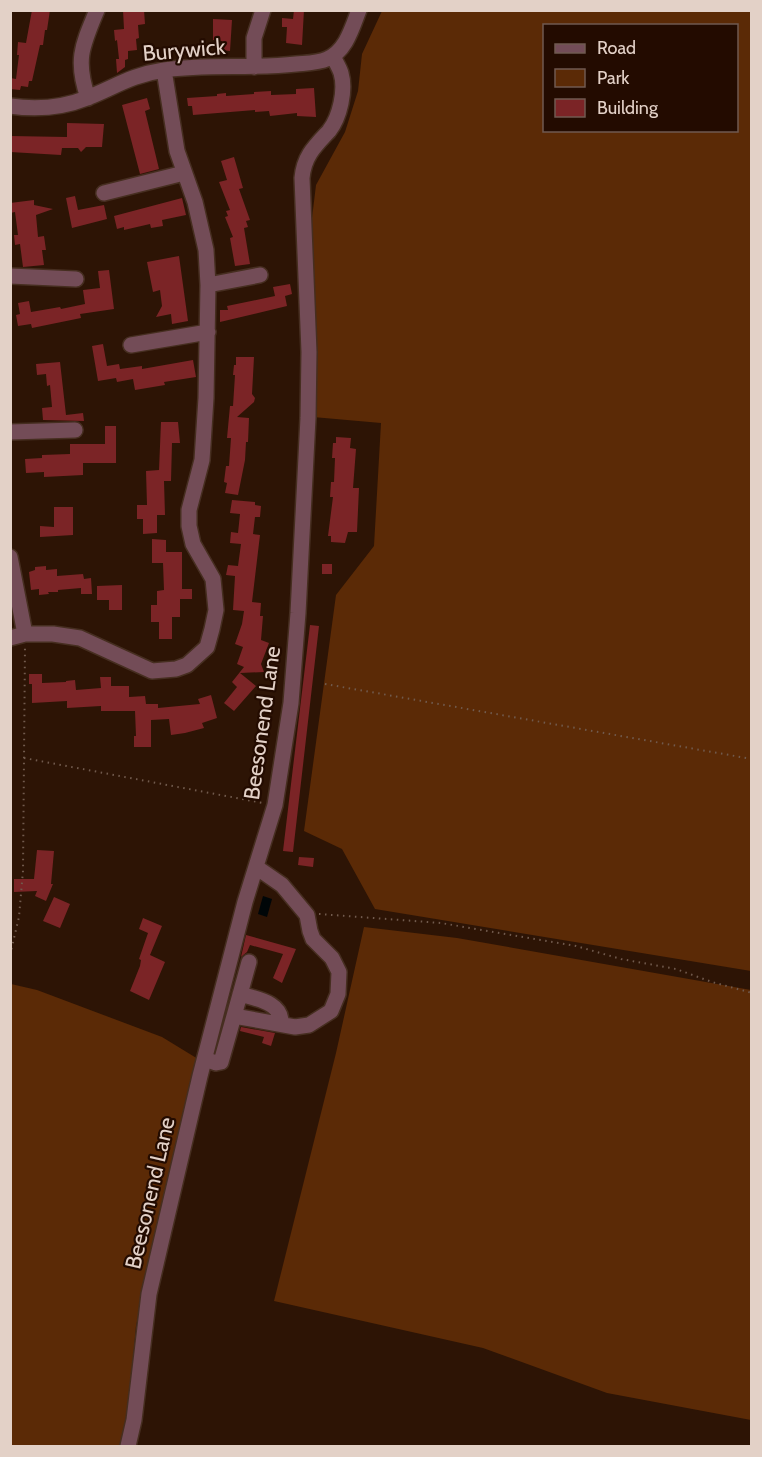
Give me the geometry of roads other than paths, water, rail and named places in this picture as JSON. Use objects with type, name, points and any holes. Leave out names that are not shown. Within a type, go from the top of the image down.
[{"type":"street","points":[[88,98],[81,79],[81,53],[97,10]]},
{"type":"street","name":"Burywick","points":[[254,67],[254,39],[263,10]]},
{"type":"street","points":[[333,56],[348,38],[359,10]]},
{"type":"street","name":"Burywick","points":[[10,106],[40,108],[64,105],[88,98],[130,78],[164,70],[254,67],[320,61],[333,56]]},
{"type":"street","name":"Beesonend Lane","points":[[128,1446],[134,1420],[149,1294],[205,1059],[256,867],[275,805],[291,703],[308,418],[309,352],[302,178],[306,158],[330,129],[339,108],[341,73],[333,56]]},
{"type":"street","points":[[10,557],[18,636],[53,634],[80,638],[152,671],[176,669],[187,665],[207,647],[216,610],[213,579],[189,536],[189,510],[202,460],[206,398],[208,285],[201,225],[171,122],[164,70]]},
{"type":"street","points":[[104,193],[184,173]]},
{"type":"street","points":[[208,285],[260,275]]},
{"type":"street","points":[[10,276],[76,279]]},
{"type":"street","points":[[131,345],[208,332]]},
{"type":"street","points":[[10,432],[75,430]]},
{"type":"street","points":[[234,1016],[302,1027],[317,1021],[331,1011],[338,994],[339,972],[332,958],[313,939],[307,915],[282,885],[256,867]]},
{"type":"street","points":[[205,1059],[216,1063],[221,1062],[249,962]]},
{"type":"street","points":[[240,994],[274,1006],[279,1011],[280,1023]]}]
